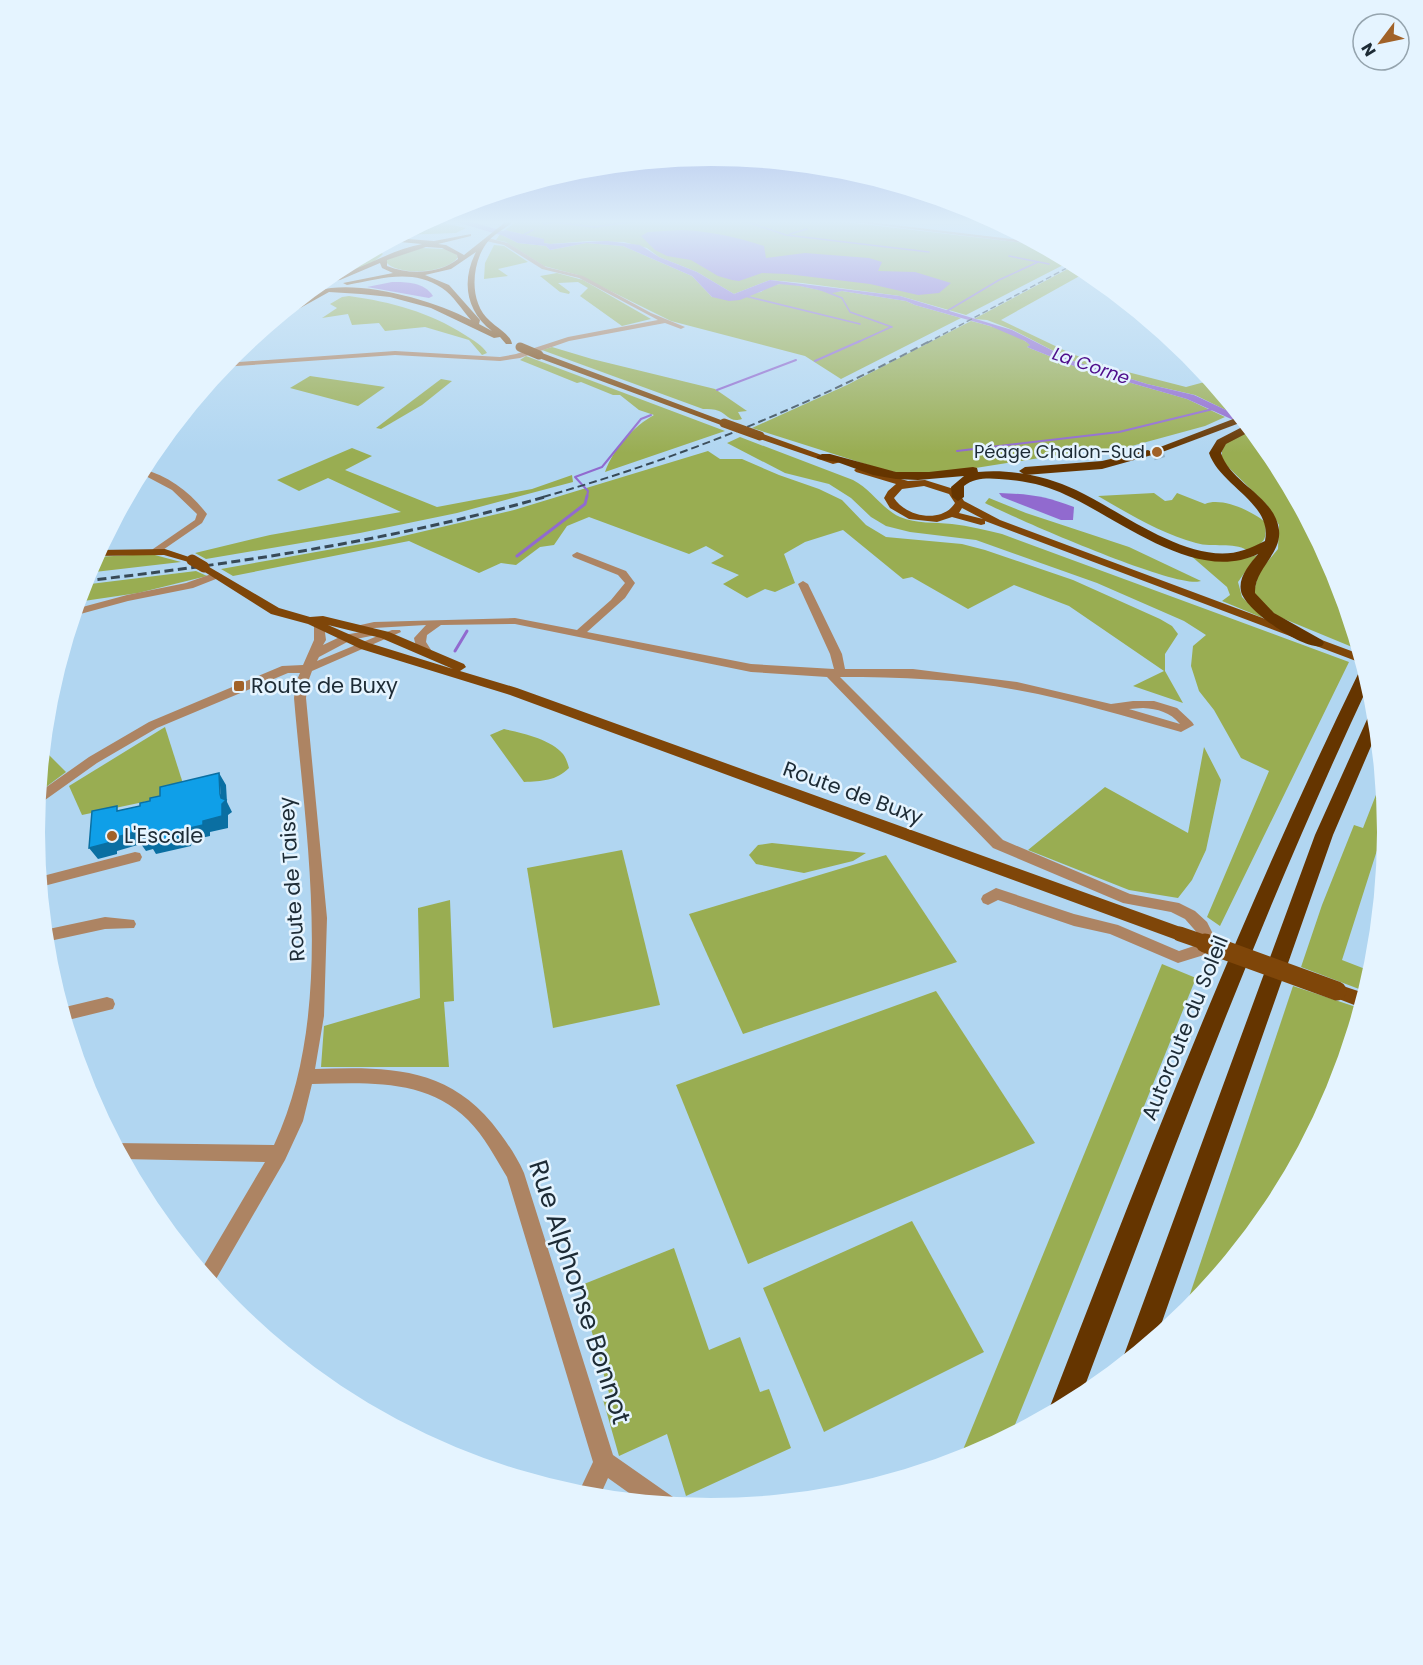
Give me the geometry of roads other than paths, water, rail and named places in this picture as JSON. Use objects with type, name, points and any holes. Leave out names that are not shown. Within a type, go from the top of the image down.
[{"type":"highway","points":[[1155,451],[1175,437],[1199,436],[1235,421]]},
{"type":"highway","points":[[1243,430],[1218,445],[1216,458],[1223,469],[1254,498],[1270,518],[1273,533],[1267,552],[1248,577],[1247,593],[1252,602],[1264,613],[1317,643]]},
{"type":"highway","points":[[822,457],[831,457],[897,476],[1053,470],[1125,460],[1155,451],[1193,446],[1199,436]]},
{"type":"highway","points":[[926,483],[963,472]]},
{"type":"highway","points":[[959,500],[957,487],[968,477],[1015,476],[1070,491],[1149,536],[1188,550],[1214,555],[1240,555],[1256,551],[1270,543]]},
{"type":"highway","name":"Autoroute du Soleil","points":[[1068,1396],[1230,980],[1295,824],[1361,685]]},
{"type":"highway","points":[[1142,1341],[1264,994],[1324,835],[1370,732]]},
{"type":"main road","points":[[397,298],[448,312],[520,347],[760,436],[857,475],[891,493]]},
{"type":"main road","points":[[459,298],[474,320],[497,336]]},
{"type":"main road","points":[[474,298],[480,316],[509,342]]},
{"type":"main road","points":[[771,441],[907,484],[926,483],[945,488],[959,500],[996,522],[1354,657]]},
{"type":"main road","points":[[891,493],[907,484]]},
{"type":"main road","points":[[891,493],[891,504],[896,509],[913,516],[934,518],[952,514],[984,522],[1275,631],[1317,643]]},
{"type":"main road","points":[[952,514],[959,500]]},
{"type":"main road","name":"Route de Buxy","points":[[107,553],[157,551],[178,554],[204,567],[275,611],[315,623],[365,646],[512,691],[1357,998]]},
{"type":"main road","name":"Route de Buxy","points":[[315,623],[323,621],[381,634],[512,691]]},
{"type":"street","points":[[621,298],[681,327]]},
{"type":"street","points":[[237,364],[395,352],[500,360],[567,339],[665,321]]},
{"type":"street","points":[[149,474],[179,490],[202,514],[199,521],[157,551]]},
{"type":"street","points":[[577,555],[621,573],[630,583],[627,592],[590,621],[580,633]]},
{"type":"street","points":[[83,610],[109,602],[197,584],[217,575]]},
{"type":"street","points":[[803,584],[836,654],[835,673],[998,844],[1128,899],[1174,907],[1190,915],[1202,926],[1207,936],[1198,951],[1178,957],[1113,929],[1074,920],[996,894],[988,899]]},
{"type":"street","name":"Route de Buxy","points":[[360,628],[374,625],[439,622],[515,621],[719,663],[773,670],[913,674],[982,680],[1042,690],[1112,708],[1144,705],[1168,708],[1183,718],[1188,725],[1181,728]]},
{"type":"street","points":[[427,653],[420,645],[419,638],[424,631],[439,622]]},
{"type":"street","name":"Route de Buxy","points":[[348,637],[381,634],[439,622]]},
{"type":"street","name":"Route de Taisey","points":[[211,1273],[279,1154],[294,1121],[306,1077],[316,1016],[320,921],[300,698],[307,669],[321,635],[315,623]]},
{"type":"street","name":"Route de Buxy","points":[[365,646],[381,634]]},
{"type":"street","points":[[315,654],[348,637]]},
{"type":"street","points":[[46,794],[93,760],[153,725],[286,669],[307,669],[329,658],[365,646]]},
{"type":"street","points":[[46,880],[135,857]]},
{"type":"street","points":[[53,934],[105,923],[129,924]]},
{"type":"street","points":[[70,1012],[107,1004]]},
{"type":"street","name":"Rue Alphonse Bonnot","points":[[306,1077],[415,1079],[441,1088],[462,1102],[501,1147],[515,1173],[604,1461]]},
{"type":"street","points":[[126,1150],[279,1154]]},
{"type":"street","points":[[592,1488],[604,1461],[653,1496]]},
{"type":"waterway","points":[[752,298],[860,324]]},
{"type":"waterway","points":[[841,298],[850,312],[892,327]]},
{"type":"waterway","points":[[947,311],[969,298]]},
{"type":"waterway","points":[[856,343],[891,327]]},
{"type":"waterway","points":[[815,361],[860,341]]},
{"type":"waterway","points":[[717,390],[796,360]]},
{"type":"waterway","points":[[957,451],[1119,432],[1213,409]]},
{"type":"waterway","points":[[587,497],[588,491],[575,477],[602,467],[641,419],[651,415]]},
{"type":"waterway","points":[[517,556],[585,504],[587,496]]},
{"type":"waterway","points":[[455,651],[467,631]]},
{"type":"tunnel","points":[[1153,455],[1166,451]]},
{"type":"railway","points":[[927,343],[1011,298]]},
{"type":"railway","points":[[543,497],[643,466],[741,430],[836,388],[930,341]]},
{"type":"railway","points":[[95,580],[318,548],[491,512],[548,496]]},
{"type":"place","name":"Péage Chalon-Sud","points":[[1157,452]]},
{"type":"place","name":"Route de Buxy","points":[[239,686]]},
{"type":"place","name":"L'Escale","points":[[112,836]]},
{"type":"water label","name":"La Corne","points":[[1091,366]]}]
